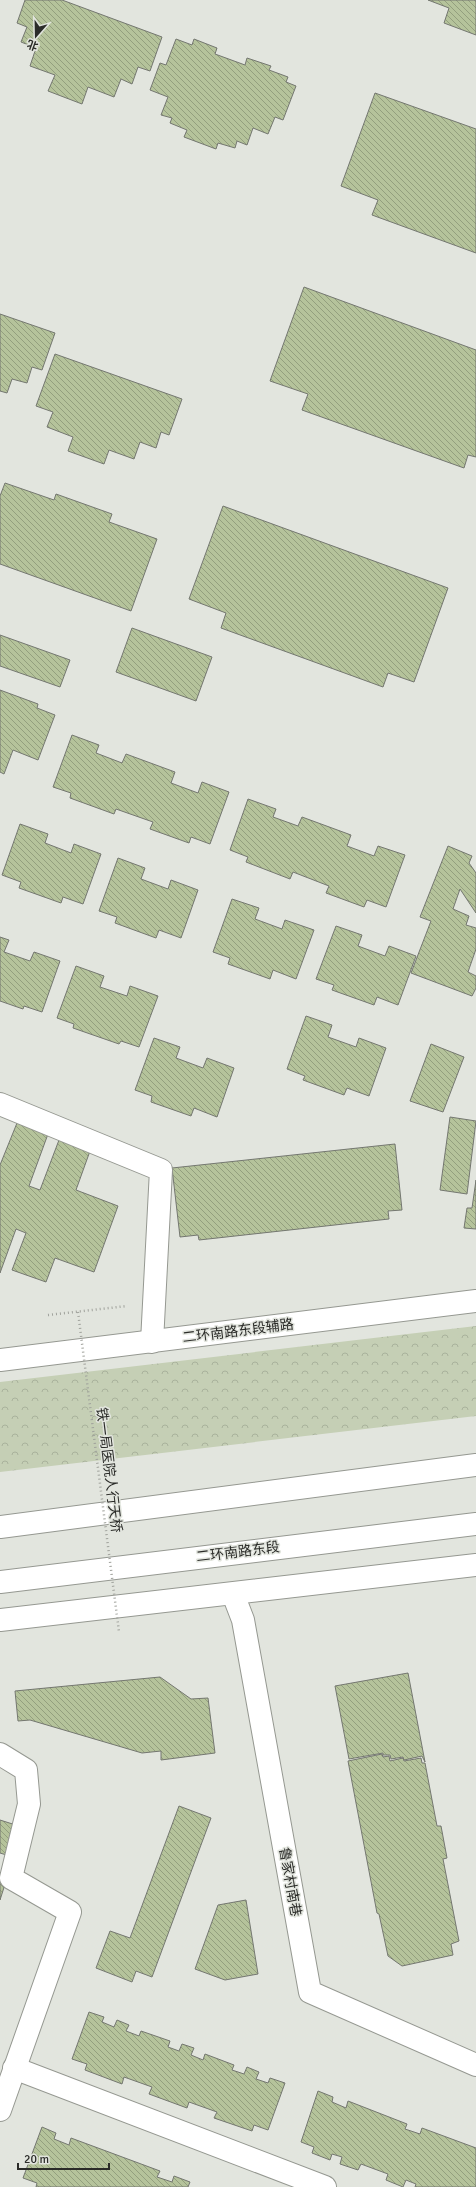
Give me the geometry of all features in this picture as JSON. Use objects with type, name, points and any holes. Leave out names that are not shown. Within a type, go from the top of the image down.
[{"type":"main road","points":[[0,1104],[161,1170],[152,1342]]},
{"type":"main road","name":"二环南路东段辅路","points":[[0,1360],[476,1301]]},
{"type":"main road","points":[[0,1527],[476,1465]]},
{"type":"main road","name":"二环南路东段","points":[[0,1582],[476,1524]]},
{"type":"main road","points":[[0,1620],[476,1565]]},
{"type":"main road","name":"鲁家村南巷","points":[[233,1594],[243,1620],[310,1992],[476,2065]]},
{"type":"main road","points":[[0,1754],[26,1770],[29,1804],[11,1878],[70,1912],[0,2110]]},
{"type":"main road","points":[[14,2068],[325,2187]]},
{"type":"path","points":[[48,1315],[131,1306]]},
{"type":"path","name":"铁一局医院人行天桥","points":[[78,1312],[119,1632]]},
{"type":"green space","points":[[476,1326],[476,1416],[0,1472],[0,1382]]},
{"type":"building","points":[[25,0],[62,0],[162,37],[150,71],[138,67],[132,84],[121,79],[114,97],[88,87],[82,104],[48,91],[55,75],[30,66],[36,48],[21,42],[27,27],[17,23]]},
{"type":"building","points":[[428,0],[476,0],[476,35],[444,23],[449,8]]},
{"type":"building","points":[[176,39],[192,45],[194,39],[217,48],[215,54],[245,65],[247,58],[271,66],[269,70],[288,77],[286,82],[296,86],[283,120],[275,117],[268,134],[253,128],[247,145],[237,141],[235,148],[218,143],[216,149],[184,137],[187,130],[170,123],[172,118],[161,115],[168,97],[150,90],[160,63],[166,65]]},
{"type":"building","points":[[375,93],[476,129],[476,253],[372,215],[378,200],[341,186]]},
{"type":"building","points":[[304,287],[476,350],[476,457],[468,455],[464,468],[302,410],[308,394],[270,381]]},
{"type":"building","points":[[0,314],[55,333],[42,370],[32,367],[27,383],[12,379],[7,393],[0,391]]},
{"type":"building","points":[[55,354],[182,399],[169,435],[161,432],[156,448],[140,442],[134,459],[109,450],[104,464],[68,451],[73,437],[47,427],[53,412],[36,406]]},
{"type":"building","points":[[5,483],[54,500],[56,494],[112,514],[109,522],[157,539],[131,611],[0,564],[0,496]]},
{"type":"building","points":[[223,506],[448,588],[414,682],[388,673],[383,687],[221,628],[226,613],[189,599]]},
{"type":"building","points":[[132,628],[212,657],[196,701],[116,672]]},
{"type":"building","points":[[0,635],[70,660],[60,687],[0,666]]},
{"type":"building","points":[[0,690],[38,704],[37,708],[55,715],[38,760],[13,750],[4,774],[0,772]]},
{"type":"building","points":[[72,735],[99,745],[96,753],[122,763],[126,754],[175,772],[171,783],[198,793],[202,782],[229,792],[210,844],[191,837],[189,843],[150,829],[153,822],[116,809],[114,814],[70,798],[71,793],[53,787]]},
{"type":"building","points":[[248,799],[276,809],[273,817],[298,826],[302,817],[351,835],[347,846],[374,856],[378,846],[405,855],[386,907],[367,900],[364,907],[326,893],[329,886],[293,872],[290,879],[246,862],[248,857],[230,850]]},
{"type":"building","points":[[20,824],[48,834],[45,843],[71,853],[74,844],[101,854],[83,904],[63,897],[61,903],[19,888],[21,882],[2,875]]},
{"type":"building","points":[[448,846],[472,856],[469,863],[476,873],[476,913],[460,889],[453,909],[469,916],[466,925],[476,928],[476,949],[468,972],[476,976],[476,988],[472,996],[411,973],[431,921],[420,917]]},
{"type":"building","points":[[118,858],[145,868],[141,879],[168,889],[171,880],[198,890],[181,938],[159,930],[156,938],[115,923],[117,917],[99,911]]},
{"type":"building","points":[[232,899],[259,908],[255,919],[282,929],[285,920],[314,930],[296,979],[273,970],[270,979],[228,964],[230,958],[213,952]]},
{"type":"building","points":[[336,926],[362,935],[358,946],[385,956],[389,946],[416,956],[398,1005],[377,997],[374,1005],[332,990],[334,985],[316,979]]},
{"type":"building","points":[[0,937],[9,940],[4,952],[30,961],[34,952],[60,961],[42,1012],[24,1006],[23,1009],[0,1001]]},
{"type":"building","points":[[76,966],[104,976],[100,987],[127,996],[130,986],[158,996],[139,1047],[121,1041],[119,1044],[73,1028],[74,1024],[57,1018]]},
{"type":"building","points":[[306,1016],[332,1025],[328,1037],[356,1047],[359,1038],[386,1048],[369,1096],[347,1088],[344,1095],[303,1080],[305,1076],[287,1069]]},
{"type":"building","points":[[154,1038],[180,1047],[176,1058],[203,1068],[207,1058],[234,1068],[217,1117],[194,1108],[191,1116],[151,1102],[152,1096],[135,1090]]},
{"type":"building","points":[[431,1044],[464,1057],[443,1112],[410,1101]]},
{"type":"building","points":[[450,1117],[476,1121],[467,1194],[440,1190]]},
{"type":"building","points":[[17,1123],[48,1134],[29,1186],[40,1190],[59,1140],[90,1151],[76,1190],[118,1206],[94,1272],[55,1258],[46,1282],[12,1270],[26,1233],[16,1229],[0,1273],[0,1165]]},
{"type":"building","points":[[395,1144],[402,1210],[388,1211],[389,1219],[199,1240],[198,1235],[180,1237],[172,1168]]},
{"type":"building","points":[[476,1180],[476,1229],[464,1228],[467,1208],[472,1208]]},
{"type":"building","points":[[408,1673],[425,1762],[422,1756],[404,1760],[403,1757],[391,1759],[390,1755],[383,1755],[383,1753],[349,1759],[335,1686]]},
{"type":"building","points":[[160,1677],[191,1699],[208,1698],[215,1753],[161,1760],[161,1751],[142,1753],[30,1720],[18,1721],[15,1691]]},
{"type":"building","points":[[382,1754],[383,1757],[389,1756],[390,1761],[403,1758],[404,1761],[421,1758],[422,1763],[425,1763],[437,1826],[441,1826],[447,1858],[443,1859],[459,1941],[451,1944],[453,1955],[402,1966],[388,1956],[379,1914],[377,1913],[348,1761]]},
{"type":"building","points":[[179,1806],[211,1818],[152,1977],[136,1971],[132,1982],[96,1968],[110,1931],[130,1938]]},
{"type":"building","points":[[0,1820],[22,1827],[13,1857],[0,1853]]},
{"type":"building","points":[[0,1876],[7,1878],[0,1900]]},
{"type":"building","points":[[246,1900],[258,1974],[225,1980],[195,1969],[218,1905]]},
{"type":"building","points":[[89,2012],[104,2017],[102,2022],[114,2027],[117,2020],[129,2025],[126,2031],[139,2036],[141,2031],[170,2041],[168,2047],[179,2051],[182,2044],[194,2048],[191,2055],[203,2060],[205,2054],[234,2065],[232,2070],[244,2074],[247,2067],[259,2072],[256,2079],[268,2083],[270,2078],[285,2083],[268,2130],[254,2125],[252,2131],[214,2118],[217,2112],[189,2102],[187,2108],[149,2094],[152,2087],[124,2077],[122,2084],[85,2070],[87,2064],[72,2059]]},
{"type":"building","points":[[318,2091],[333,2097],[332,2102],[346,2108],[348,2101],[407,2124],[405,2129],[420,2134],[422,2128],[476,2148],[476,2187],[415,2187],[416,2184],[406,2180],[403,2187],[386,2180],[388,2174],[361,2164],[358,2170],[340,2164],[342,2157],[332,2154],[330,2160],[312,2153],[314,2147],[301,2142]]},
{"type":"building","points":[[42,2127],[56,2133],[54,2139],[69,2145],[71,2138],[160,2171],[157,2177],[172,2182],[174,2176],[190,2182],[188,2187],[36,2187],[37,2183],[23,2178]]}]
